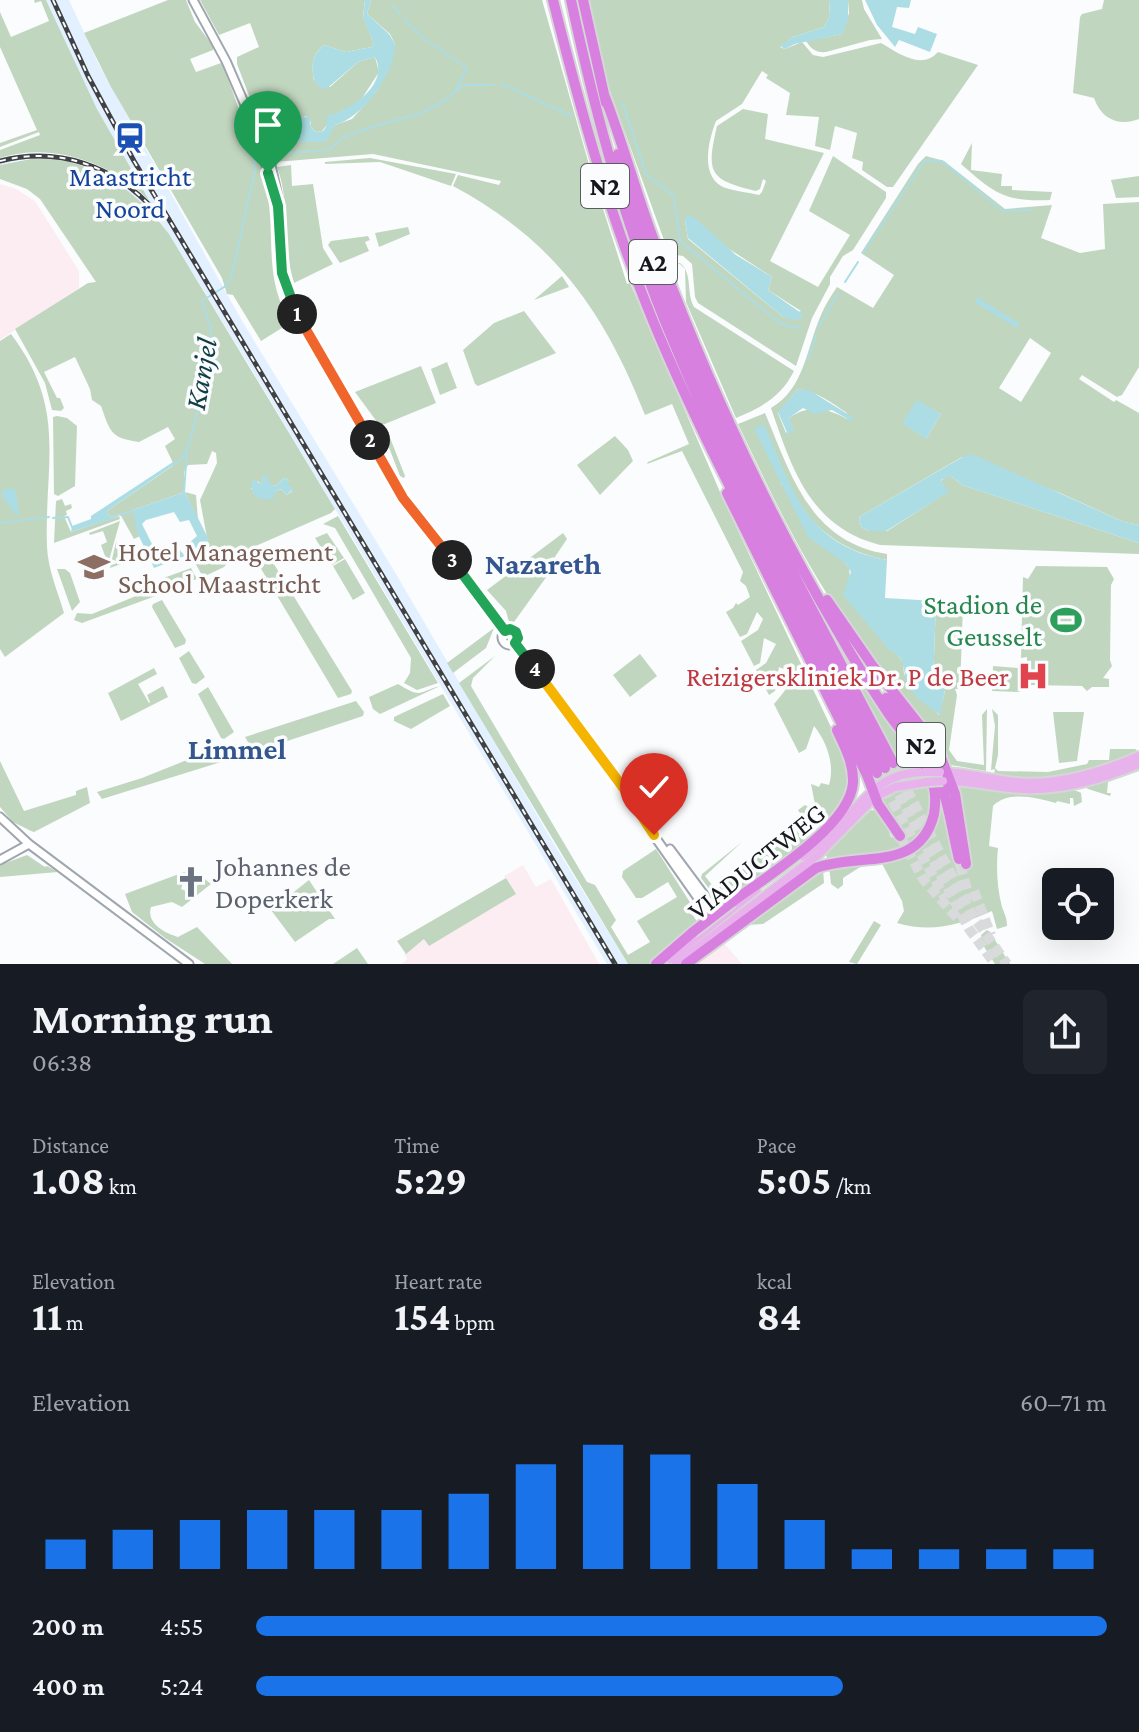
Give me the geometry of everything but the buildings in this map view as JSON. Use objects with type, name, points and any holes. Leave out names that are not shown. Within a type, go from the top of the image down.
[{"type":"highway","name":"N2","points":[[553,0],[590,141],[647,305],[720,437],[776,509],[838,617],[929,736],[957,803],[963,865],[945,795],[930,759],[844,643]]},
{"type":"highway","name":"A2","points":[[571,0],[597,116],[629,221],[673,341],[885,768]]},
{"type":"highway","name":"A2","points":[[583,0],[618,156],[646,242],[714,424]]},
{"type":"highway","name":"N2","points":[[720,437],[733,507],[874,793],[900,836]]},
{"type":"highway","name":"N2","points":[[686,964],[816,868],[835,862],[889,858],[922,838],[933,818],[935,793],[928,770],[844,643],[765,497]]},
{"type":"highway","name":"N2","points":[[656,964],[829,827],[844,810],[851,792],[853,772],[849,755],[810,672],[801,644]]},
{"type":"main road","points":[[874,793],[946,776],[1017,783],[1039,782],[1095,772],[1139,756]]},
{"type":"main road","points":[[874,793],[900,774],[924,772],[1015,789],[1048,788],[1088,781],[1139,764]]},
{"type":"main road","name":"VIADUCTWEG","points":[[676,964],[874,793]]},
{"type":"main road","name":"VIADUCTWEG","points":[[663,964],[721,924]]},
{"type":"street","points":[[193,0],[226,61],[271,165],[278,206],[282,273],[301,322],[403,498],[505,631],[510,629],[516,632],[518,638],[515,643],[721,924]]},
{"type":"street","points":[[0,817],[29,844],[189,964]]},
{"type":"street","points":[[0,860],[29,844]]},
{"type":"shaded area","points":[[46,0],[69,0],[98,63],[242,321],[628,964],[607,964],[264,390],[169,234],[152,212],[98,171],[81,165],[51,159],[25,159],[0,165],[0,158],[30,153],[69,156],[116,173],[147,196],[97,109]]},
{"type":"shaded area","points":[[0,184],[16,189],[35,201],[79,271],[79,288],[0,340]]},
{"type":"shaded area","points":[[523,865],[536,887],[551,879],[599,964],[402,964],[407,959],[404,954],[426,938],[430,943],[515,894],[504,876]]},
{"type":"shaded area","points":[[724,943],[742,964],[696,964],[721,944]]},
{"type":"green space","points":[[34,0],[46,0],[97,109],[149,200],[117,175],[80,159],[40,152],[0,158],[0,150],[40,135],[39,132],[0,147],[0,143],[37,130],[0,47],[0,12],[11,37],[49,21],[41,1],[35,3]]},
{"type":"green space","points":[[168,0],[186,0],[195,22],[213,46],[213,50],[190,59],[196,72],[221,63],[263,174],[269,209],[273,273],[290,323],[261,341],[233,295],[227,294],[222,278],[111,87],[84,33]]},
{"type":"green space","points":[[200,0],[365,0],[363,17],[374,44],[346,52],[324,45],[313,61],[314,80],[330,87],[358,62],[375,57],[379,72],[359,103],[336,114],[322,131],[316,132],[311,122],[303,116],[292,126],[284,126],[267,143],[237,64],[237,57],[259,47],[250,23],[219,35]]},
{"type":"green space","points":[[371,0],[542,0],[627,284],[630,283],[723,499],[847,761],[844,800],[820,830],[811,784],[819,787],[821,783],[829,785],[830,762],[823,739],[814,726],[806,749],[799,753],[774,704],[788,685],[791,672],[779,667],[775,691],[769,695],[756,670],[766,663],[776,644],[764,638],[760,663],[754,666],[741,641],[758,630],[763,619],[757,612],[747,634],[740,637],[726,612],[750,597],[746,586],[740,581],[743,572],[682,451],[647,464],[689,444],[672,404],[645,415],[612,343],[572,282],[520,230],[453,186],[458,175],[499,185],[501,181],[373,154],[275,162],[269,146],[281,142],[323,142],[335,125],[352,119],[384,78],[395,44],[390,34],[367,14]]},
{"type":"green space","points":[[589,0],[829,0],[830,16],[824,27],[793,37],[780,47],[785,49],[802,42],[813,55],[823,57],[881,43],[917,60],[924,60],[938,52],[978,65],[893,187],[887,187],[862,170],[863,162],[852,158],[857,133],[835,126],[830,150],[815,146],[819,117],[786,115],[790,93],[766,78],[768,75],[762,71],[742,104],[716,121],[708,164],[714,180],[729,189],[759,195],[766,181],[763,179],[760,189],[756,191],[740,187],[720,178],[712,164],[717,126],[743,109],[768,114],[765,139],[824,153],[770,261],[818,287],[850,235],[809,211],[833,156],[886,192],[886,198],[853,250],[843,256],[830,277],[830,284],[812,318],[796,366],[698,303],[692,264],[683,256],[669,254],[605,77]],"holes":[[[685,220],[772,277],[768,290],[801,311],[783,317],[688,239]]]},
{"type":"green space","points":[[848,0],[862,0],[882,39],[826,52],[814,50],[806,41],[842,34],[849,13]]},
{"type":"green space","points":[[1104,0],[1139,0],[1139,119],[1132,121],[1112,119],[1101,111],[1094,98],[1073,93],[1080,17],[1102,9]]},
{"type":"green space","points":[[972,143],[971,170],[1002,174],[1001,186],[1012,186],[1012,190],[1052,192],[1050,200],[1010,197],[982,182],[961,164]]},
{"type":"green space","points":[[926,156],[944,161],[1005,209],[1052,205],[1041,238],[1080,253],[1105,249],[1103,204],[1139,202],[1139,367],[1122,395],[1117,397],[1082,375],[1079,379],[1114,402],[1116,400],[1139,413],[1139,525],[1124,522],[1060,493],[962,457],[859,517],[861,527],[869,531],[887,531],[948,492],[941,481],[951,476],[962,485],[1139,543],[1139,554],[880,545],[836,525],[807,493],[787,453],[771,408],[782,400],[798,379],[821,315],[837,287],[873,308],[894,275],[861,253]],"holes":[[[1030,338],[1051,353],[1021,402],[999,388]],[[798,389],[830,402],[847,413],[847,419],[825,410],[811,409],[789,418],[791,426],[786,433],[778,413]],[[917,401],[941,414],[926,439],[924,428],[929,416],[918,411],[913,422]]]},
{"type":"green space","points":[[36,158],[76,164],[112,180],[142,203],[169,234],[335,509],[331,513],[235,555],[224,567],[203,577],[190,554],[208,543],[200,500],[217,463],[216,453],[212,451],[207,464],[188,465],[184,472],[185,492],[133,510],[140,536],[134,539],[120,514],[110,517],[107,511],[174,465],[165,446],[175,439],[168,427],[139,442],[112,432],[101,406],[92,400],[75,357],[44,372],[64,408],[61,411],[52,410],[45,383],[15,329],[88,283],[96,282],[40,199],[27,189],[0,179],[0,165]],"holes":[[[262,478],[272,486],[284,478],[289,480],[286,485],[292,491],[287,495],[281,489],[251,489],[258,481],[260,484],[263,482]]]},
{"type":"green space","points":[[370,158],[456,174],[451,186],[380,162],[325,164]]},
{"type":"green space","points":[[291,165],[292,186],[313,184],[323,248],[333,264],[294,283],[288,254],[284,195],[277,167]]},
{"type":"green space","points":[[1139,176],[1139,197],[1116,198],[1111,180]]},
{"type":"green space","points":[[408,227],[410,234],[379,247],[375,233]]},
{"type":"green space","points":[[368,236],[370,240],[365,242],[369,251],[340,263],[328,245],[331,241]]},
{"type":"green space","points":[[685,269],[694,307],[794,371],[770,400],[736,418],[686,302]]},
{"type":"green space","points":[[562,276],[569,287],[534,300]]},
{"type":"green space","points":[[524,311],[556,353],[478,386],[463,350],[494,323]]},
{"type":"green space","points":[[11,334],[29,361],[47,412],[47,547],[64,613],[5,657],[0,649],[0,341]]},
{"type":"green space","points":[[447,362],[457,388],[440,395],[431,369]]},
{"type":"green space","points":[[421,366],[436,403],[380,426],[355,392]]},
{"type":"green space","points":[[765,413],[795,482],[821,520],[839,536],[861,547],[887,554],[887,560],[875,557],[831,537],[812,521],[792,492],[780,482],[849,568],[850,577],[903,663],[904,674],[939,715],[945,691],[933,685],[936,601],[963,605],[960,689],[955,689],[957,695],[949,750],[957,761],[984,765],[982,715],[987,709],[986,771],[951,765],[813,572],[738,424]]},
{"type":"green space","points":[[53,417],[67,418],[77,426],[75,486],[58,496],[54,494]]},
{"type":"green space","points":[[387,430],[404,478],[400,476],[383,432]]},
{"type":"green space","points":[[615,436],[633,461],[600,495],[577,465]]},
{"type":"green space","points":[[185,492],[196,495],[198,520]]},
{"type":"green space","points":[[62,499],[65,506],[71,504],[72,508],[64,516],[71,532],[119,516],[120,519],[54,543],[56,501]]},
{"type":"green space","points":[[338,516],[438,683],[417,690],[404,683],[410,673],[411,658],[335,528],[323,524]]},
{"type":"green space","points":[[120,521],[108,564],[101,545],[107,542],[103,531],[89,533]]},
{"type":"green space","points":[[327,533],[344,558],[332,565],[315,538]]},
{"type":"green space","points":[[563,533],[567,539],[544,573],[547,576],[514,622],[509,622],[506,611],[487,590]]},
{"type":"green space","points":[[116,542],[132,550],[135,559],[110,568]]},
{"type":"green space","points":[[269,556],[351,694],[338,698],[257,562]]},
{"type":"green space","points":[[345,559],[365,593],[353,600],[333,566]]},
{"type":"green space","name":"Stadion de Geusselt","points":[[1036,566],[1107,567],[1114,579],[1111,585],[1112,666],[1103,678],[1109,679],[1109,687],[1092,687],[1087,691],[1082,686],[1030,685],[1033,675],[1027,657],[1021,658],[1023,577],[1028,579]]},
{"type":"green space","points":[[797,567],[922,768],[883,777],[879,769],[882,771],[890,767],[896,755],[881,733]]},
{"type":"green space","points":[[191,568],[197,579],[168,591],[161,579]]},
{"type":"green space","points":[[57,569],[70,573],[80,602],[72,611]]},
{"type":"green space","points":[[158,587],[161,594],[82,623],[74,620],[77,613],[92,614]]},
{"type":"green space","points":[[162,600],[186,640],[185,644],[175,648],[152,607]]},
{"type":"green space","points":[[494,628],[486,648],[453,673],[447,663]]},
{"type":"green space","points":[[189,651],[205,677],[196,684],[192,683],[179,658]]},
{"type":"green space","points":[[640,654],[657,676],[630,697],[613,675]]},
{"type":"green space","points":[[495,656],[473,678],[471,686],[587,882],[595,885],[616,920],[611,927],[628,955],[650,942],[637,921],[677,897],[668,882],[642,898],[636,898],[622,877],[623,871],[656,849],[693,907],[692,914],[698,923],[650,964],[628,964],[459,683]]},
{"type":"green space","points":[[993,666],[1018,668],[1020,692],[992,691]]},
{"type":"green space","points":[[154,668],[157,674],[138,684],[149,703],[147,695],[163,686],[168,697],[121,721],[108,693]]},
{"type":"green space","points":[[398,684],[416,693],[440,686],[380,714],[373,709],[369,697]]},
{"type":"green space","points":[[208,687],[234,732],[224,739],[198,694]]},
{"type":"green space","points":[[443,694],[450,706],[411,729],[394,721],[394,717]]},
{"type":"green space","points":[[356,701],[364,712],[363,716],[254,752],[245,737]]},
{"type":"green space","points":[[992,709],[998,715],[995,768],[998,771],[1048,772],[1087,764],[1089,760],[1109,760],[1110,749],[1136,749],[1137,753],[1101,766],[1050,777],[994,774],[995,769],[991,770],[995,726]]},
{"type":"green space","points":[[1053,712],[1084,712],[1077,761],[1059,763]]},
{"type":"green space","points":[[217,748],[225,758],[221,762],[102,799],[97,792],[142,778]]},
{"type":"green space","points":[[0,761],[24,811],[76,795],[76,791],[87,787],[90,803],[31,831],[13,822],[0,807]]},
{"type":"green space","points":[[1139,767],[1139,771],[1108,782],[1107,793],[1111,793],[1110,796],[1082,785]]},
{"type":"green space","points":[[961,785],[1028,792],[1074,790],[1081,793],[1082,802],[1074,806],[1073,798],[1070,798],[1070,804],[1015,797],[1006,798],[993,806],[989,846],[998,848],[998,885],[1007,926],[997,929],[992,911],[945,926],[922,927],[897,923],[904,911],[902,901],[880,860],[914,848],[940,793],[956,867],[972,864],[958,788]]},
{"type":"green space","points":[[930,787],[929,810],[914,840],[885,853],[828,860],[826,855],[789,881],[826,853],[871,810],[880,811],[891,837],[896,839],[881,800],[896,790]]},
{"type":"green space","points":[[805,805],[810,808],[816,834],[732,898],[726,901],[713,894],[701,878],[702,874],[742,842],[705,876],[716,890],[804,819],[798,810]]},
{"type":"green space","points":[[27,855],[58,872],[0,877],[0,865]]},
{"type":"green space","points":[[868,862],[843,878],[843,885],[838,889],[831,884],[829,866]]},
{"type":"green space","points":[[823,869],[824,883],[763,924],[746,925]]},
{"type":"green space","points":[[187,871],[181,889],[186,891],[185,894],[194,894],[201,876],[211,884],[182,907],[172,902],[151,907],[151,918],[162,930],[178,937],[197,927],[232,964],[205,964],[132,912],[125,894]]},
{"type":"green space","points":[[506,878],[516,894],[429,946],[424,939],[406,954],[397,941]]},
{"type":"green space","points":[[309,880],[335,919],[329,919],[295,942],[271,910]]},
{"type":"green space","points":[[874,921],[881,925],[857,964],[849,962]]},
{"type":"green space","points":[[987,930],[1010,964],[995,964],[983,945],[981,935]]},
{"type":"green space","points":[[357,948],[368,964],[333,964]]},
{"type":"water","points":[[365,0],[371,0],[367,14],[389,34],[395,44],[394,56],[384,81],[356,113],[335,125],[326,142],[281,142],[269,146],[267,143],[281,128],[292,126],[303,116],[310,118],[311,127],[316,132],[323,131],[327,116],[356,103],[372,87],[378,67],[375,57],[358,62],[325,90],[316,84],[313,73],[314,58],[324,45],[346,52],[372,47],[374,44],[363,18]]},
{"type":"water","points":[[829,0],[848,0],[848,21],[842,34],[785,49],[780,46],[793,37],[824,27],[830,16]]},
{"type":"water","points":[[865,0],[911,0],[909,8],[897,7],[892,27],[915,34],[918,27],[937,34],[930,52],[899,40],[895,47],[877,25]]},
{"type":"water","points":[[687,215],[694,217],[736,255],[772,277],[768,290],[804,315],[794,320],[783,317],[688,238]]},
{"type":"water","points":[[977,297],[1020,324],[1017,328],[976,303]]},
{"type":"water","points":[[798,389],[809,390],[854,418],[851,421],[832,410],[815,414],[803,408],[789,418],[794,430],[788,435],[778,412]]},
{"type":"water","points":[[917,400],[941,414],[926,439],[902,423]]},
{"type":"water","points":[[764,424],[794,492],[820,528],[837,542],[859,553],[887,560],[885,598],[936,601],[933,685],[945,690],[940,715],[913,693],[899,657],[890,651],[843,595],[851,572],[846,564],[808,537],[754,429]]},
{"type":"water","points":[[966,455],[974,455],[1124,522],[1139,525],[1139,543],[962,485],[951,476],[941,480],[949,492],[886,531],[869,531],[861,527],[859,517]]},
{"type":"water","points":[[173,462],[175,464],[107,511],[111,519],[71,532],[72,526],[91,519],[91,516]]},
{"type":"water","points":[[263,475],[272,486],[284,478],[289,480],[287,485],[294,488],[287,495],[281,489],[276,491],[273,499],[260,499],[252,493],[252,479],[261,484]]},
{"type":"water","points":[[3,490],[16,490],[19,514],[16,515],[2,496]]},
{"type":"water","points":[[185,492],[208,543],[190,554],[189,543],[197,536],[189,520],[180,522],[174,512],[146,520],[142,524],[158,556],[178,548],[185,556],[154,568],[137,532],[133,510]]},
{"type":"waterway","points":[[392,5],[400,14]]},
{"type":"waterway","points":[[403,18],[426,40],[467,68],[456,89]]},
{"type":"waterway","points":[[501,84],[572,116]]},
{"type":"waterway","points":[[278,144],[285,153],[329,150],[342,138],[421,113],[445,100],[463,85],[493,85]]},
{"type":"waterway","points":[[622,102],[646,174],[674,196],[680,241],[778,322],[801,327]]},
{"type":"waterway","name":"Kanjel","points":[[173,465],[182,459],[190,442],[210,357],[211,328],[202,301],[231,279],[255,171],[253,153],[257,149]]},
{"type":"waterway","points":[[863,253],[925,160],[942,161],[1003,211],[1031,210]]},
{"type":"waterway","points":[[845,282],[858,262]]},
{"type":"waterway","points":[[818,328],[838,293]]},
{"type":"waterway","points":[[808,360],[816,335]]},
{"type":"waterway","points":[[184,492],[187,451]]},
{"type":"waterway","points":[[120,515],[133,511]]},
{"type":"waterway","points":[[108,519],[118,515]]},
{"type":"waterway","name":"Kanjel","points":[[0,523],[49,517]]},
{"type":"waterway","name":"Kanjel","points":[[53,518],[68,517],[72,527]]},
{"type":"tunnel","points":[[893,763],[973,916],[1007,964]]},
{"type":"tunnel","points":[[885,768],[969,929],[995,964]]},
{"type":"tunnel","points":[[878,775],[945,898]]},
{"type":"tunnel","points":[[900,836],[923,879],[959,920]]},
{"type":"tunnel","points":[[960,865],[970,900]]},
{"type":"tunnel","points":[[974,891],[991,935]]},
{"type":"railway","points":[[53,0],[88,76],[134,161],[615,964]]},
{"type":"railway","points":[[0,161],[43,156],[85,164],[122,182],[155,211]]},
{"type":"place","name":"Maastricht Noord","points":[[130,138]]},
{"type":"place","name":"Hotel Management School Maastricht","points":[[94,567]]},
{"type":"place","name":"Stadion de Geusselt","points":[[1066,620]]},
{"type":"place","name":"Reizigerskliniek Dr. P de Beer","points":[[1033,676]]},
{"type":"place","name":"Johannes de Doperkerk","points":[[191,882]]},
{"type":"district","name":"Nazareth","points":[[543,564]]},
{"type":"district","name":"Limmel","points":[[237,749]]},
{"type":"route","points":[[268,173],[278,206],[280,264],[290,297],[301,322],[394,485],[505,631],[510,629],[516,632],[518,638],[515,643],[646,819],[654,835]]}]
